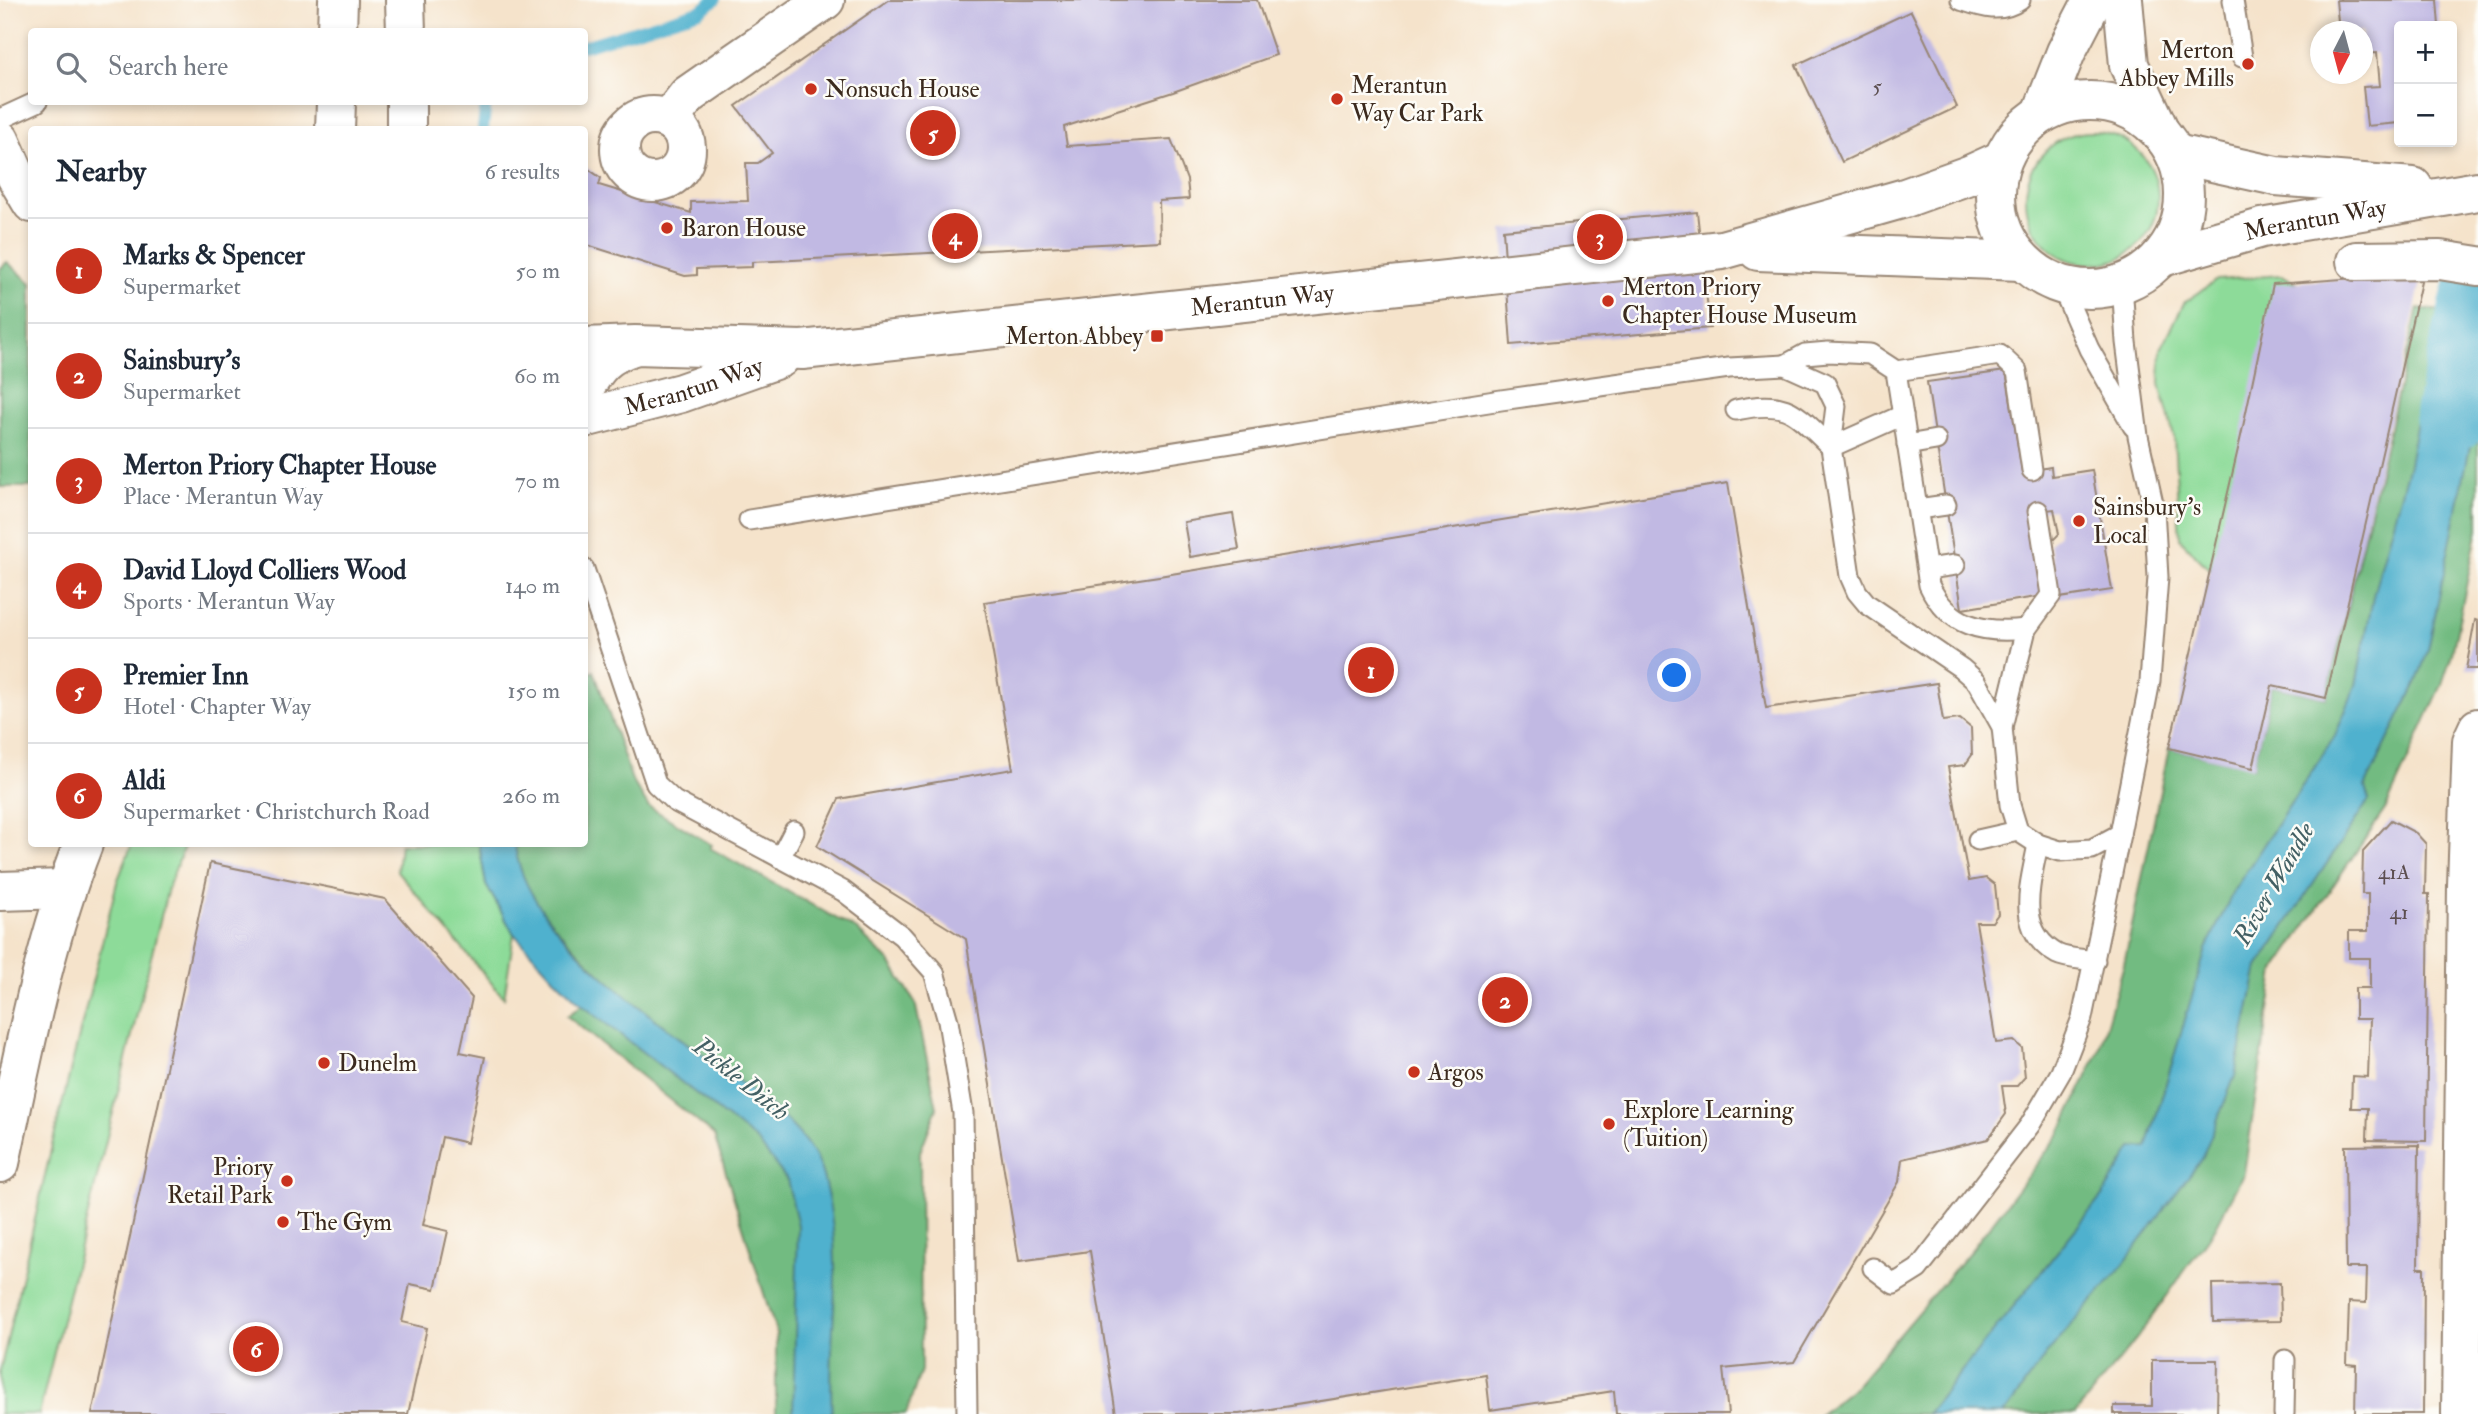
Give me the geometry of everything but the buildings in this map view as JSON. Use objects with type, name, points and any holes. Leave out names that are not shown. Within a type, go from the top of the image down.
[{"type":"main road","points":[[337,28],[338,0]]},
{"type":"main road","points":[[405,0],[406,28]]},
{"type":"main road","points":[[670,118],[688,95],[825,0]]},
{"type":"main road","points":[[2042,113],[2066,52],[2093,0]]},
{"type":"main road","points":[[2123,0],[2129,65],[2167,141],[2184,182],[2184,211],[2177,236],[2162,257],[2144,273],[2122,284],[2092,290],[2061,285],[2040,275],[2021,261],[2006,238],[1997,213],[1995,186],[2002,160],[2018,133],[2042,113],[2071,102],[2103,100],[2132,110],[2167,141]]},
{"type":"main road","points":[[335,126],[336,105]]},
{"type":"main road","points":[[406,105],[406,126]]},
{"type":"main road","points":[[0,140],[28,196]]},
{"type":"main road","name":"Merantun Way","points":[[2167,141],[2208,163],[2276,176],[2473,191]]},
{"type":"main road","name":"Merantun Way","points":[[1712,251],[1905,198],[1969,176],[2002,160]]},
{"type":"main road","name":"Merantun Way","points":[[2162,257],[2262,228],[2473,191]]},
{"type":"main road","name":"Merantun Way","points":[[588,347],[635,345],[802,350],[1712,251],[2021,261]]},
{"type":"main road","points":[[2356,261],[2440,260],[2478,266]]},
{"type":"main road","points":[[588,381],[594,370],[611,354],[635,345]]},
{"type":"main road","name":"Merantun Way","points":[[588,417],[681,393],[802,350]]},
{"type":"main road","points":[[2467,1401],[2472,1054],[2472,741],[2478,728]]},
{"type":"main road","points":[[0,1163],[36,1002],[65,889],[82,847]]},
{"type":"main road","points":[[0,891],[65,889]]},
{"type":"lane","points":[[1961,0],[1990,9],[2010,7],[2020,0]]},
{"type":"lane","points":[[2233,0],[2242,57]]},
{"type":"lane","points":[[0,119],[30,105]]},
{"type":"lane","points":[[1873,1268],[1894,1284],[1918,1269],[2031,1125],[2061,1072],[2082,1018],[2150,681],[2158,577],[2154,508],[2138,436],[2122,284]]},
{"type":"lane","points":[[2061,285],[2089,349],[2138,436]]},
{"type":"lane","points":[[750,520],[1501,400],[1729,368],[1785,365],[1805,354],[1828,352],[1870,354],[1896,371],[2000,355],[2017,371],[2032,470]]},
{"type":"lane","points":[[1785,365],[1825,383],[1836,406],[1831,447],[1850,576],[1857,592],[1867,604],[1977,682],[2002,727]]},
{"type":"lane","points":[[1896,371],[1929,585],[1937,603],[1954,618],[1979,628],[2003,632],[2026,629]]},
{"type":"lane","points":[[1736,410],[1758,406],[1787,408],[1831,447]]},
{"type":"lane","points":[[1831,447],[1903,415]]},
{"type":"lane","points":[[1907,445],[1936,440]]},
{"type":"lane","points":[[1918,509],[1946,505]]},
{"type":"lane","points":[[2038,511],[2051,595],[2026,629],[2002,727],[2010,805],[2018,831],[2038,844],[2060,851],[2092,849],[2120,834]]},
{"type":"lane","points":[[1928,569],[1955,565]]},
{"type":"lane","points":[[588,581],[656,784],[674,801],[843,891],[902,936],[934,972],[948,1021],[963,1113],[967,1414]]},
{"type":"lane","points":[[780,858],[794,831]]},
{"type":"lane","points":[[1978,840],[2018,831]]},
{"type":"lane","points":[[2038,844],[2027,907],[2035,934],[2058,954],[2095,961]]},
{"type":"lane","points":[[2284,1414],[2285,1360]]},
{"type":"green space","points":[[2092,132],[2117,137],[2138,152],[2153,173],[2158,198],[2153,223],[2138,244],[2117,259],[2092,264],[2067,259],[2046,244],[2031,223],[2026,198],[2031,173],[2046,152],[2067,137]]},
{"type":"green space","points":[[7,262],[28,280],[28,487],[0,487],[0,269]]},
{"type":"green space","points":[[2281,275],[2323,295],[2210,570],[2180,539],[2174,437],[2160,384],[2161,349],[2184,303],[2217,280]]},
{"type":"green space","points":[[2418,308],[2478,316],[2478,529],[2452,654],[2441,687],[2386,808],[2275,971],[2244,1173],[2215,1228],[2137,1338],[2075,1414],[1820,1414],[1854,1387],[1972,1249],[2059,1135],[2099,1051],[2124,964],[2169,748],[2253,767],[2272,686],[2326,698]]},
{"type":"green space","points":[[594,671],[632,780],[648,806],[712,845],[710,848],[857,930],[890,962],[915,1002],[937,1108],[920,1152],[921,1370],[906,1414],[776,1414],[776,1332],[714,1135],[567,1016],[606,980],[562,935],[536,902],[526,884],[516,847],[588,847],[588,674]]},
{"type":"green space","points":[[131,847],[184,847],[168,888],[39,1414],[0,1414],[0,1371],[117,882]]},
{"type":"green space","points":[[400,847],[480,847],[486,885],[514,934],[504,998],[397,871]]},
{"type":"water","points":[[2451,313],[2478,317],[2478,408],[2428,650],[2417,681],[2365,787],[2369,800],[2258,967],[2235,1076],[2202,1158],[2123,1265],[2047,1353],[2003,1414],[1927,1414],[2103,1195],[2132,1148],[2147,1147],[2206,949],[2234,890],[2335,736],[2356,685],[2374,592],[2409,464],[2426,372],[2447,331]]},
{"type":"water","points":[[480,847],[516,847],[524,878],[544,912],[571,945],[639,1006],[773,1108],[805,1141],[820,1167],[833,1225],[835,1279],[832,1414],[793,1414],[798,1225],[787,1180],[757,1141],[582,1005],[554,978],[514,934],[486,885]]},
{"type":"waterway","name":"Pickle Ditch","points":[[588,45],[700,11],[715,0]]},
{"type":"waterway","name":"Pickle Ditch","points":[[483,126],[486,105]]},
{"type":"waterway","name":"River Wandle","points":[[2452,415],[2478,298]]},
{"type":"place","name":"Merton Abbey Mills","points":[[2248,64]]},
{"type":"place","name":"Nonsuch House","points":[[811,89]]},
{"type":"place","name":"Merantun Way Car Park","points":[[1337,99]]},
{"type":"place","name":"Premier Inn","points":[[933,133]]},
{"type":"place","name":"Baron House","points":[[667,228]]},
{"type":"place","name":"David Lloyd Colliers Wood","points":[[955,236]]},
{"type":"place","name":"Merton Priory Chapter House","points":[[1600,237]]},
{"type":"place","name":"Merton Priory Chapter House Museum","points":[[1608,301]]},
{"type":"place","name":"Merton Abbey","points":[[1157,336]]},
{"type":"place","name":"Sainsbury's Local","points":[[2079,521]]},
{"type":"place","name":"Marks & Spencer","points":[[1371,670]]},
{"type":"place","name":"Sainsbury's","points":[[1505,1000]]},
{"type":"place","name":"Dunelm","points":[[324,1063]]},
{"type":"place","name":"Argos","points":[[1414,1072]]},
{"type":"place","name":"Explore Learning (Tuition)","points":[[1609,1124]]},
{"type":"place","name":"Priory Retail Park","points":[[287,1181]]},
{"type":"place","name":"The Gym","points":[[283,1222]]},
{"type":"place","name":"Aldi","points":[[256,1349]]}]
